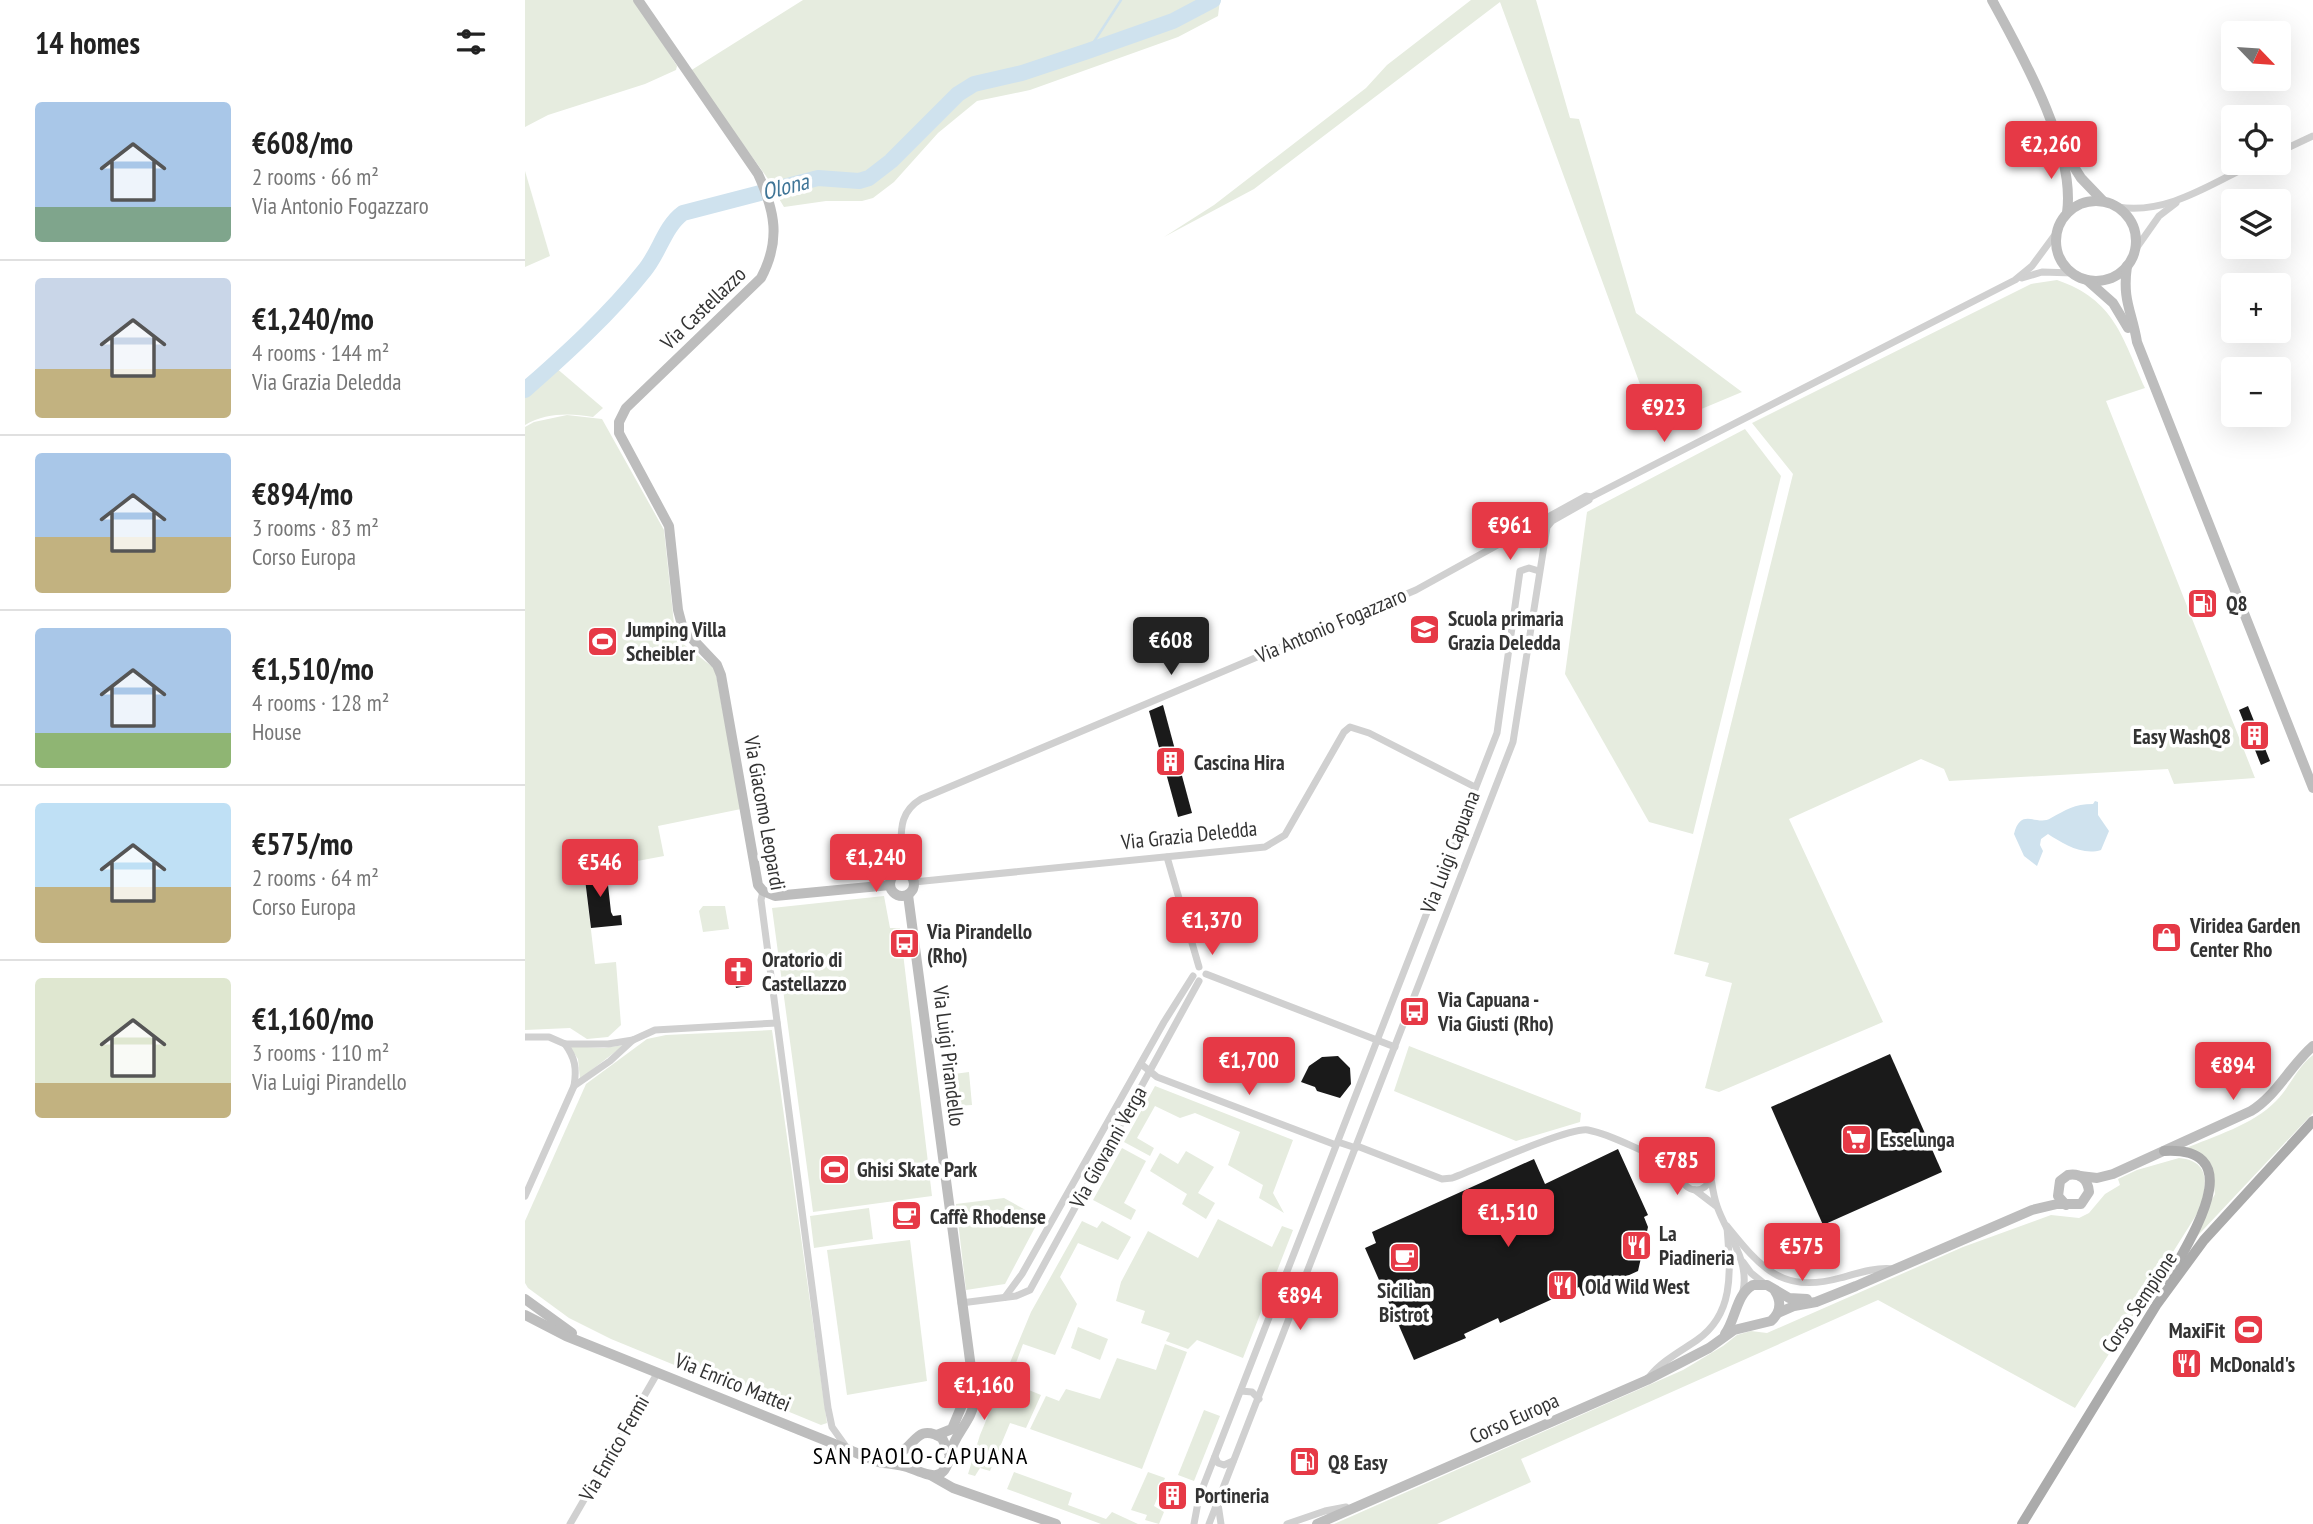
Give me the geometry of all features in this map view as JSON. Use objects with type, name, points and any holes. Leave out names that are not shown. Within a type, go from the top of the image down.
[{"type":"main road","name":"Corso Sempione","points":[[2022,1524],[2157,1304],[2204,1240],[2313,1121]]},
{"type":"main road","points":[[2157,1304],[2206,1205],[2212,1185],[2210,1173],[2201,1161],[2182,1151],[2164,1151]]},
{"type":"street","name":"Via Castellazzo","points":[[638,0],[758,174],[772,204],[773,240],[768,263],[761,278],[627,408],[619,422],[621,437],[669,526]]},
{"type":"street","points":[[1992,0],[2017,47],[2060,148],[2068,181],[2067,214],[2032,266],[2015,280]]},
{"type":"street","points":[[2291,146],[2313,136]]},
{"type":"street","points":[[2060,148],[2081,178],[2103,201]]},
{"type":"street","points":[[2067,214],[2089,201],[2103,201],[2118,207],[2154,207],[2182,198],[2230,175]]},
{"type":"street","points":[[2182,198],[2159,216],[2127,266],[2124,286],[2126,305],[2137,342],[2313,788]]},
{"type":"street","points":[[2118,207],[2133,224],[2136,250]]},
{"type":"street","points":[[2057,232],[2059,256],[2073,274]]},
{"type":"street","points":[[2085,279],[2106,280],[2127,266]]},
{"type":"street","points":[[1515,534],[1526,533],[1544,540],[1552,521],[1591,497],[2015,280],[2042,272],[2073,274],[2085,279],[2113,303],[2137,342]]},
{"type":"street","name":"Via Antonio Fogazzaro","points":[[898,873],[902,821],[911,806],[921,799],[1416,590],[1515,534],[1587,496],[1591,497]]},
{"type":"street","name":"Via Giacomo Leopardi","points":[[669,526],[680,621],[686,634],[717,665],[721,675],[756,876],[763,891],[761,900],[828,1408],[832,1427],[847,1448]]},
{"type":"street","name":"Via Luigi Capuana","points":[[1209,1524],[1513,742],[1544,540]]},
{"type":"street","name":"Via Luigi Capuana","points":[[1194,1524],[1199,1497],[1497,733],[1520,571],[1529,568],[1539,571]]},
{"type":"street","name":"Via Grazia Deledda","points":[[914,883],[1265,847],[1279,840],[1291,824],[1344,732],[1350,727],[1369,733],[1475,787]]},
{"type":"street","points":[[1167,856],[1199,967],[1204,969],[1206,974]]},
{"type":"street","points":[[898,873],[907,873],[914,883],[913,890],[908,895],[896,895],[890,885],[892,877],[898,873]]},
{"type":"street","points":[[763,891],[781,896],[890,885]]},
{"type":"street","name":"Via Luigi Pirandello","points":[[908,895],[974,1406],[949,1458]]},
{"type":"street","points":[[1199,967],[1194,971],[1196,978],[1206,974],[1395,1047]]},
{"type":"street","name":"Via Giovanni Verga","points":[[1005,1297],[1022,1274],[1142,1064],[1196,978]]},
{"type":"street","name":"Via Giovanni Verga","points":[[961,1303],[1024,1295],[1030,1290],[1150,1072],[1196,978]]},
{"type":"street","points":[[525,1037],[549,1037],[565,1044],[608,1044],[633,1040],[656,1031],[777,1023]]},
{"type":"street","points":[[574,1086],[610,1061],[633,1040]]},
{"type":"street","points":[[525,1196],[574,1086],[575,1061],[565,1044]]},
{"type":"street","points":[[2029,1211],[2049,1198],[2068,1175],[2097,1178],[2113,1174],[2260,1105],[2310,1050]]},
{"type":"street","points":[[1142,1064],[1157,1077],[1442,1179],[1452,1178],[1575,1130],[1589,1130],[1613,1137],[1659,1158],[1674,1169],[1683,1181],[1712,1200],[1740,1257],[1751,1273],[1789,1298],[1824,1298]]},
{"type":"street","points":[[1659,1158],[1702,1163],[1710,1172],[1717,1207]]},
{"type":"street","points":[[1683,1181],[1682,1173],[1690,1163]]},
{"type":"street","points":[[1695,1190],[1707,1185],[1710,1172]]},
{"type":"street","points":[[1741,1298],[1745,1318],[1755,1324],[1766,1323],[1777,1313],[1897,1269],[2029,1211],[2051,1205],[2075,1206],[2113,1174]]},
{"type":"street","points":[[2080,1176],[2088,1185],[2085,1200]]},
{"type":"street","points":[[2058,1184],[2058,1196],[2066,1205]]},
{"type":"street","points":[[1727,1226],[1769,1272],[1798,1283],[1819,1284],[1881,1268],[1897,1269]]},
{"type":"street","points":[[1647,1380],[1660,1365],[1709,1330],[1721,1311],[1730,1286],[1727,1226]]},
{"type":"street","points":[[1722,1338],[1735,1318],[1745,1283],[1740,1257]]},
{"type":"street","points":[[1741,1298],[1753,1285],[1771,1288]]},
{"type":"street","points":[[1771,1288],[1780,1304],[1777,1313]]},
{"type":"street","name":"Via Enrico Mattei","points":[[525,1299],[586,1342]]},
{"type":"street","name":"Via Enrico Mattei","points":[[525,1315],[566,1336],[879,1462],[913,1470]]},
{"type":"street","name":"Corso Europa","points":[[1317,1524],[1647,1380],[1700,1353],[1743,1326],[1755,1324]]},
{"type":"street","name":"Via Enrico Fermi","points":[[570,1524],[658,1372]]},
{"type":"street","points":[[949,1458],[943,1471],[932,1476],[925,1476],[913,1470],[907,1459],[911,1443],[925,1434],[937,1435],[951,1429],[956,1423],[967,1393],[972,1390]]},
{"type":"street","points":[[1241,1391],[1252,1392],[1259,1399]]},
{"type":"street","points":[[937,1435],[947,1443],[948,1474],[951,1480],[968,1492]]},
{"type":"street","name":"Via Enrico Mattei","points":[[867,1456],[898,1454],[911,1443]]},
{"type":"street","points":[[1216,1457],[1219,1463],[1224,1465],[1235,1460]]},
{"type":"street","points":[[932,1476],[953,1488],[1056,1524]]},
{"type":"street","points":[[1218,1503],[1221,1524]]},
{"type":"street","points":[[1287,1524],[1325,1511],[1364,1505]]},
{"type":"shaded area","points":[[525,0],[635,0],[677,66],[676,70],[645,84],[548,115],[525,127]]},
{"type":"shaded area","points":[[803,0],[1220,0],[1218,16],[1178,37],[1030,90],[977,101],[938,133],[894,182],[873,198],[784,207],[775,192],[820,181],[859,185],[877,180],[960,97],[990,83],[1029,74],[1046,63],[999,71],[963,84],[943,99],[880,163],[862,175],[817,171],[771,183],[690,71]]},
{"type":"shaded area","points":[[1471,0],[1536,0],[1570,118],[1579,119],[1636,313],[1742,392],[1656,428],[1500,2],[1254,189],[1164,237],[1214,205],[1366,88],[1387,65]]},
{"type":"shaded area","points":[[525,171],[550,256],[525,267]]},
{"type":"shaded area","points":[[2057,280],[2092,298],[2114,322],[2145,388],[2106,401],[2255,778],[2174,784],[2168,769],[1949,781],[1944,769],[1921,759],[1789,819],[1883,1022],[1719,1092],[1705,1088],[1732,983],[1705,976],[1709,963],[1674,954],[1793,474],[1752,423],[2031,284]]},
{"type":"shaded area","points":[[555,367],[603,408],[593,417],[558,415],[525,425],[525,396]]},
{"type":"shaded area","name":"Jumping Villa Scheibler","points":[[567,415],[602,419],[664,530],[675,633],[677,639],[715,669],[741,809],[658,826],[664,856],[584,871],[595,964],[616,962],[621,1025],[608,1037],[587,1039],[570,1028],[525,1030],[525,427],[534,422]]},
{"type":"shaded area","points":[[1745,429],[1781,476],[1693,834],[1649,822],[1565,674],[1587,512]]},
{"type":"shaded area","points":[[884,896],[890,928],[900,928],[932,1196],[813,1212],[772,908]]},
{"type":"shaded area","points":[[703,906],[725,906],[729,929],[703,932],[699,911]]},
{"type":"shaded area","points":[[772,1030],[827,1423],[821,1425],[611,1339],[569,1318],[525,1283],[525,1221],[586,1084],[647,1039],[666,1035]]},
{"type":"shaded area","points":[[624,1045],[580,1079],[578,1059],[569,1046],[604,1048]]},
{"type":"shaded area","points":[[1409,1046],[1581,1113],[1580,1122],[1516,1141],[1394,1091]]},
{"type":"shaded area","points":[[2313,1055],[2313,1113],[2187,1247],[2215,1194],[2212,1171],[2184,1149],[2233,1129],[2267,1109]]},
{"type":"shaded area","points":[[969,1072],[972,1105],[957,1106],[954,1074]]},
{"type":"shaded area","points":[[1155,1086],[1293,1140],[1273,1193],[1284,1213],[1259,1198],[1263,1185],[1228,1165],[1240,1132],[1195,1113],[1180,1118],[1155,1106],[1137,1138],[1154,1148],[1150,1156],[1124,1142]]},
{"type":"shaded area","points":[[1122,1148],[1146,1161],[1124,1203],[1136,1210],[1131,1220],[1093,1200]]},
{"type":"shaded area","points":[[1186,1151],[1214,1167],[1198,1193],[1215,1203],[1206,1219],[1182,1204],[1187,1194],[1150,1171],[1160,1153],[1178,1164]]},
{"type":"shaded area","points":[[2179,1158],[2190,1160],[2202,1169],[2205,1184],[2200,1209],[2075,1408],[1878,1300],[1521,1459],[1531,1482],[1437,1524],[1334,1524],[1683,1370],[1737,1335],[1751,1331],[1767,1333],[1963,1247],[2051,1215],[2079,1218],[2089,1213],[2105,1194],[2120,1185],[2118,1179],[2137,1170]]},
{"type":"shaded area","points":[[1004,1198],[1040,1218],[1005,1284],[966,1290],[956,1204]]},
{"type":"shaded area","points":[[869,1208],[873,1239],[814,1248],[810,1216]]},
{"type":"shaded area","points":[[1218,1219],[1272,1247],[1282,1226],[1293,1230],[1243,1358],[1197,1340],[1188,1349],[1166,1341],[1170,1333],[1141,1323],[1145,1311],[1116,1301],[1121,1282],[1148,1231],[1198,1258]]},
{"type":"shaded area","points":[[1082,1221],[1097,1228],[1102,1221],[1131,1237],[1118,1260],[1078,1243],[1060,1277],[1077,1304],[1055,1355],[1023,1344],[1009,1382],[1041,1395],[1026,1428],[1010,1423],[990,1471],[980,1468],[975,1476],[968,1474],[980,1435],[1031,1312]]},
{"type":"shaded area","points":[[910,1240],[927,1381],[847,1395],[827,1250]]},
{"type":"shaded area","points":[[1078,1327],[1108,1339],[1100,1360],[1071,1348]]},
{"type":"shaded area","points":[[1165,1344],[1187,1352],[1142,1469],[1030,1429],[1046,1396],[1059,1401],[1066,1389],[1100,1399],[1117,1358],[1156,1370]]},
{"type":"shaded area","points":[[1204,1410],[1220,1416],[1194,1481],[1178,1475]]},
{"type":"shaded area","points":[[1014,1472],[1072,1493],[1068,1505],[1106,1519],[1112,1512],[1138,1524],[1101,1524],[1007,1489]]},
{"type":"shaded area","points":[[1148,1472],[1165,1478],[1154,1506],[1164,1512],[1159,1524],[1145,1520],[1147,1515],[1131,1510]]},
{"type":"water","points":[[2098,802],[2098,815],[2109,831],[2101,850],[2080,850],[2048,834],[2041,839],[2043,851],[2037,866],[2024,856],[2014,834],[2021,821],[2046,820],[2071,808],[2093,804]]},
{"type":"building","name":"Cascina Hira","points":[[1163,705],[1192,813],[1178,817],[1149,711]]},
{"type":"building","name":"Easy WashQ8","points":[[2248,706],[2270,761],[2261,765],[2239,710]]},
{"type":"building","points":[[606,867],[611,912],[613,916],[621,915],[622,925],[591,928],[584,871]]},
{"type":"building","name":"Oratorio di Castellazzo","points":[[744,963],[746,986],[736,988],[731,965]]},
{"type":"building","name":"Esselunga","points":[[1890,1054],[1942,1172],[1823,1225],[1771,1107]]},
{"type":"building","points":[[1338,1056],[1350,1068],[1351,1084],[1340,1098],[1317,1091],[1315,1087],[1301,1082],[1309,1066],[1322,1057]]},
{"type":"building","points":[[1618,1149],[1648,1215],[1644,1217],[1648,1227],[1638,1271],[1583,1296],[1579,1287],[1500,1323],[1498,1318],[1464,1334],[1466,1338],[1414,1360],[1365,1248],[1376,1243],[1372,1232],[1534,1159],[1545,1184]]},
{"type":"building","name":"Portineria","points":[[1170,1482],[1182,1487],[1173,1509],[1161,1504]]},
{"type":"waterway","name":"Olona","points":[[1088,51],[1121,0]]},
{"type":"waterway","name":"Olona","points":[[525,390],[617,303],[649,264],[671,225],[683,213],[818,178],[859,181],[869,178],[891,161],[958,94],[974,84],[1022,73],[1088,51],[1173,21],[1213,0]]},
{"type":"place","name":"Q8","points":[[2203,603]]},
{"type":"place","name":"Scuola primaria Grazia Deledda","points":[[1425,630]]},
{"type":"place","name":"Jumping Villa Scheibler","points":[[603,641]]},
{"type":"place","name":"Easy WashQ8","points":[[2254,736]]},
{"type":"place","name":"Cascina Hira","points":[[1171,762]]},
{"type":"place","name":"Viridea Garden Center Rho","points":[[2167,937]]},
{"type":"place","name":"Via Pirandello (Rho)","points":[[904,943]]},
{"type":"place","name":"Oratorio di Castellazzo","points":[[739,971]]},
{"type":"place","name":"Via Capuana - Via Giusti (Rho)","points":[[1415,1011]]},
{"type":"place","name":"Esselunga","points":[[1857,1139]]},
{"type":"place","name":"Ghisi Skate Park","points":[[834,1169]]},
{"type":"place","name":"Caffè Rhodense","points":[[907,1216]]},
{"type":"place","name":"La Piadineria","points":[[1636,1245]]},
{"type":"place","name":"Sicilian Bistrot","points":[[1404,1258]]},
{"type":"place","name":"Old Wild West","points":[[1562,1286]]},
{"type":"place","name":"MaxiFit","points":[[2248,1330]]},
{"type":"place","name":"McDonald's","points":[[2187,1364]]},
{"type":"place","name":"Q8 Easy","points":[[1305,1462]]},
{"type":"place","name":"Portineria","points":[[1172,1495]]},
{"type":"district","name":"SAN PAOLO-CAPUANA","points":[[921,1455]]}]
